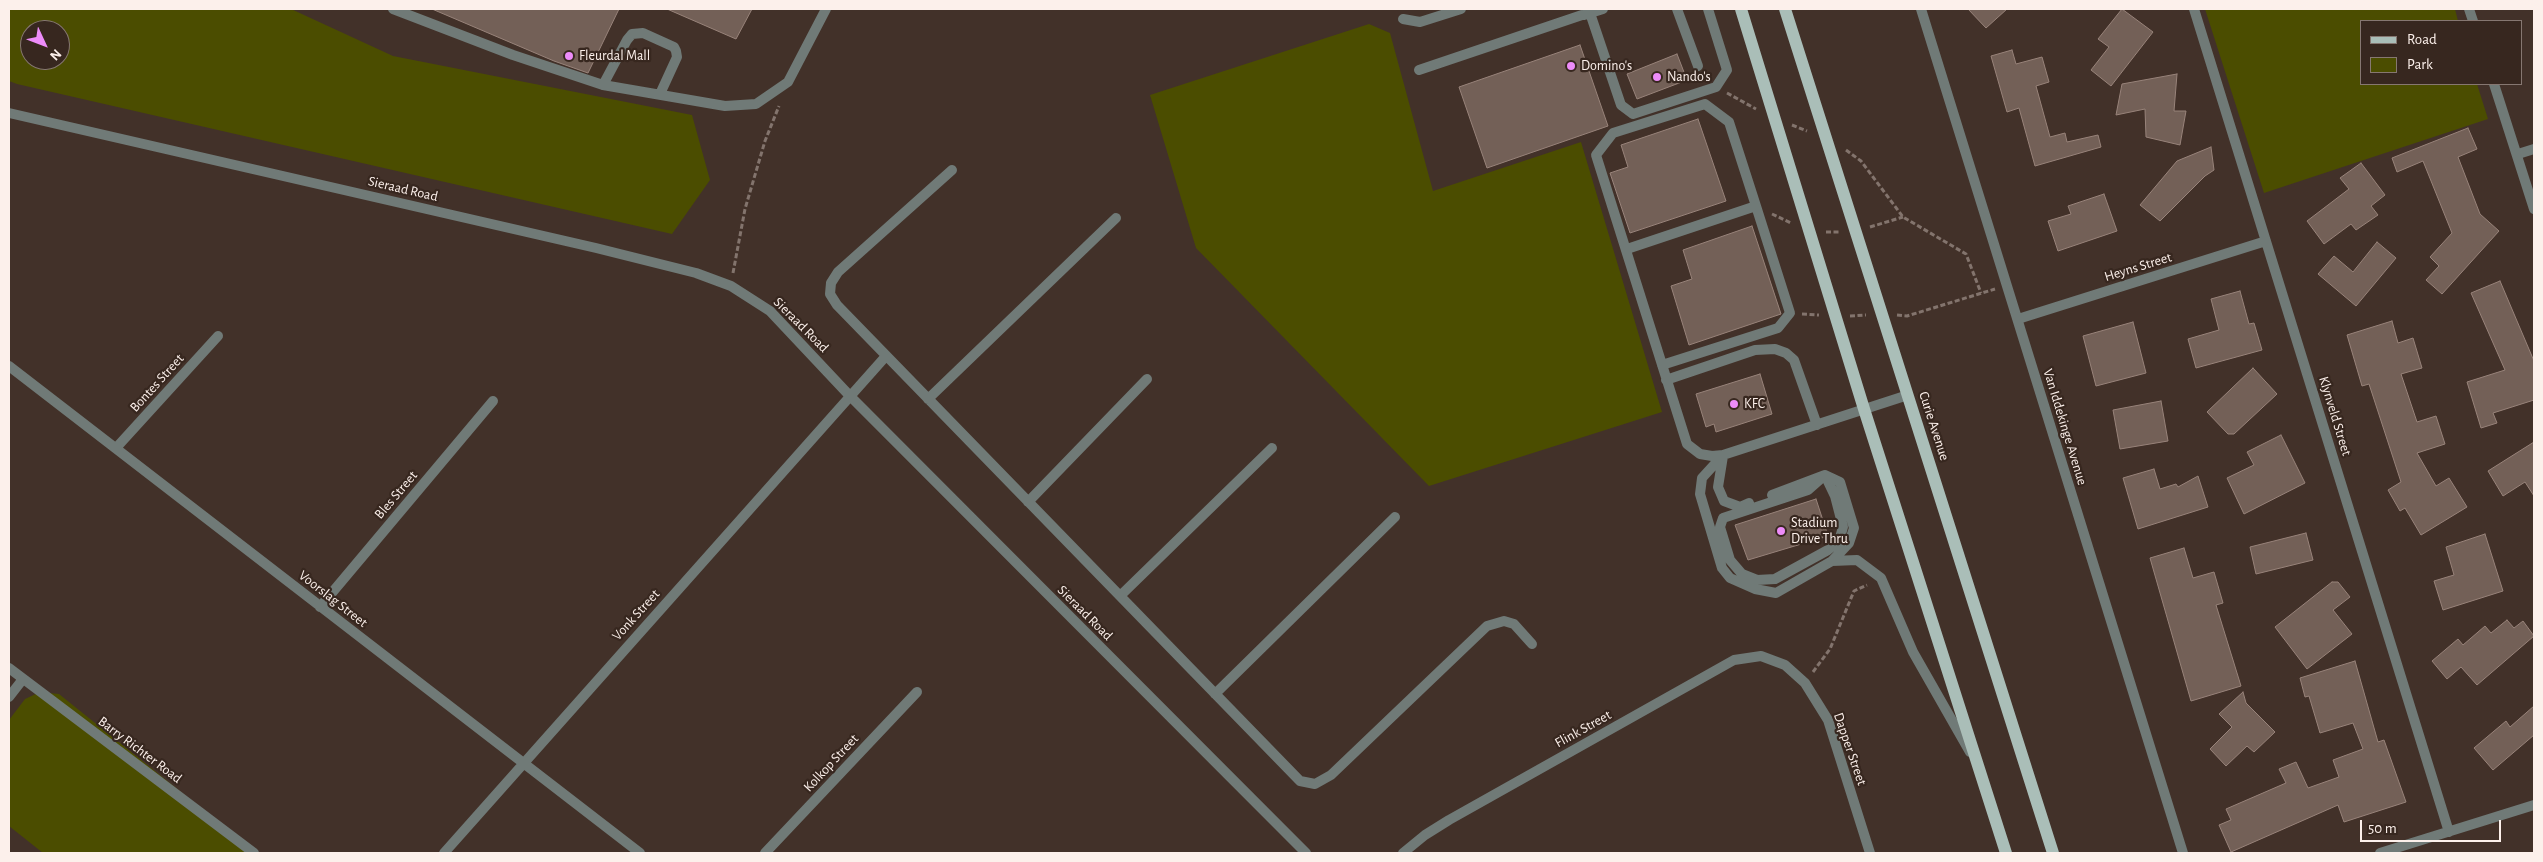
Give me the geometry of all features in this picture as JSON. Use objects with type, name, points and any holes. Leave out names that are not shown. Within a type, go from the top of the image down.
[{"type":"main road","points":[[1741,9],[1864,409],[2006,853]]},
{"type":"main road","name":"Curie Avenue","points":[[1785,9],[2053,853]]},
{"type":"street","points":[[393,9],[513,55],[603,85],[725,106],[756,104],[788,82],[826,9]]},
{"type":"street","points":[[1403,19],[1420,22],[1461,9]]},
{"type":"street","points":[[1419,70],[1584,12],[1603,9]]},
{"type":"street","points":[[1677,9],[1698,66]]},
{"type":"street","points":[[1584,12],[1621,105],[1634,114],[1716,87],[1727,70],[1708,9]]},
{"type":"street","name":"Van Iddekinge Avenue","points":[[1921,9],[2183,853]]},
{"type":"street","name":"Klynveld Street","points":[[2194,9],[2450,832]]},
{"type":"street","points":[[603,85],[627,40],[632,34],[644,33],[674,47],[676,51],[676,57],[660,94]]},
{"type":"street","points":[[2494,85],[2518,154],[2534,209]]},
{"type":"street","points":[[1662,364],[1778,328],[1790,313],[1729,122],[1705,104],[1613,133],[1596,155],[1687,444],[1700,454],[1723,455],[1908,395]]},
{"type":"street","name":"Sieraad Road","points":[[9,113],[596,248],[696,273],[731,286],[770,310],[849,395],[1306,853]]},
{"type":"street","points":[[2518,154],[2534,149]]},
{"type":"street","points":[[952,170],[850,259],[838,272],[831,284],[830,294],[837,305],[886,356],[1300,781],[1315,784],[1331,775],[1487,626],[1504,621],[1514,624],[1532,644]]},
{"type":"street","points":[[1627,249],[1756,206]]},
{"type":"street","points":[[928,399],[1116,218]]},
{"type":"street","name":"Heyns Street","points":[[2018,319],[2266,241]]},
{"type":"street","name":"Bontes Street","points":[[116,448],[218,336]]},
{"type":"street","points":[[1666,380],[1755,350],[1775,349],[1786,353],[1794,360],[1818,425]]},
{"type":"street","name":"Vonk Street","points":[[444,853],[849,395],[886,356]]},
{"type":"street","name":"Voorslag Street","points":[[9,366],[640,853]]},
{"type":"street","points":[[1028,502],[1147,378]]},
{"type":"street","name":"Bles Street","points":[[320,606],[493,401]]},
{"type":"street","points":[[1120,596],[1272,448]]},
{"type":"street","points":[[1723,455],[1718,487],[1724,501],[1740,507]]},
{"type":"street","points":[[1710,528],[1719,516],[1825,475],[1840,482],[1854,528],[1849,543],[1832,561],[1776,593],[1756,589],[1730,578],[1722,568],[1710,528],[1700,494],[1702,478],[1723,455]]},
{"type":"street","points":[[1825,475],[1835,496],[1843,527],[1839,541],[1828,550],[1775,579],[1757,580],[1742,574],[1730,560],[1720,528],[1723,518],[1808,490],[1825,475]]},
{"type":"street","points":[[1215,694],[1395,517]]},
{"type":"street","points":[[1832,561],[1857,560],[1881,578],[1913,652],[1979,768]]},
{"type":"street","name":"Flink Street","points":[[1403,853],[1425,834],[1449,820],[1734,660],[1760,656],[1785,665]]},
{"type":"street","name":"Dapper Street","points":[[1785,665],[1805,683],[1828,720],[1870,853]]},
{"type":"street","name":"Barry Richter Road","points":[[9,668],[254,853]]},
{"type":"street","points":[[9,697],[22,679]]},
{"type":"street","name":"Kolkop Street","points":[[765,853],[917,692]]},
{"type":"street","points":[[2380,853],[2534,805]]},
{"type":"path","points":[[731,286],[745,209],[765,140],[788,82]]},
{"type":"path","points":[[1756,206],[1809,232],[1856,231],[1903,217]]},
{"type":"path","points":[[1790,313],[1836,316],[1882,314],[1907,316],[2007,286]]},
{"type":"path","points":[[1805,683],[1830,650],[1854,591],[1881,578]]},
{"type":"green space","points":[[9,9],[291,9],[393,56],[692,115],[710,180],[672,234],[9,81]]},
{"type":"green space","points":[[2205,9],[2455,9],[2458,20],[2360,20],[2360,85],[2477,85],[2488,119],[2264,193]]},
{"type":"green space","points":[[1369,24],[1390,33],[1433,191],[1581,142],[1662,412],[1429,486],[1196,248],[1150,95]]},
{"type":"green space","points":[[40,692],[59,694],[257,853],[43,853],[9,826],[9,720],[25,699]]},
{"type":"building","name":"Fleurdal Mall","points":[[432,9],[619,9],[588,73],[554,61]]},
{"type":"building","points":[[667,9],[752,9],[736,39]]},
{"type":"building","points":[[1968,9],[2007,9],[1986,28]]},
{"type":"building","points":[[2122,9],[2153,32],[2111,86],[2091,70],[2109,47],[2098,39]]},
{"type":"building","points":[[1580,45],[1608,126],[1487,168],[1459,87]]},
{"type":"building","points":[[2012,50],[2016,64],[2042,57],[2049,82],[2036,86],[2050,137],[2065,133],[2067,142],[2098,135],[2101,147],[2035,166],[2019,108],[2007,112],[1991,56]]},
{"type":"building","name":"Nando's","points":[[1677,54],[1687,80],[1637,99],[1627,74]]},
{"type":"building","points":[[2177,74],[2174,111],[2186,111],[2180,145],[2146,137],[2145,109],[2116,115],[2122,84]]},
{"type":"building","points":[[1698,119],[1726,201],[1630,233],[1610,173],[1628,167],[1621,145]]},
{"type":"building","points":[[2468,128],[2477,149],[2458,157],[2480,214],[2499,231],[2442,294],[2426,280],[2439,266],[2430,257],[2452,233],[2423,161],[2397,172],[2392,158]]},
{"type":"building","points":[[2211,147],[2214,170],[2205,176],[2160,221],[2140,205],[2177,161]]},
{"type":"building","points":[[2361,163],[2385,195],[2371,206],[2378,215],[2356,230],[2351,224],[2324,244],[2307,221],[2349,189],[2340,178]]},
{"type":"building","points":[[2104,194],[2117,231],[2058,251],[2048,221],[2071,214],[2068,206]]},
{"type":"building","points":[[1752,226],[1781,314],[1689,345],[1671,286],[1692,279],[1683,250]]},
{"type":"building","points":[[2377,242],[2396,258],[2356,306],[2318,274],[2334,256],[2353,272]]},
{"type":"building","points":[[2500,281],[2534,361],[2534,400],[2493,413],[2497,423],[2481,428],[2467,382],[2505,370],[2471,293]]},
{"type":"building","points":[[2240,291],[2249,324],[2254,323],[2262,350],[2196,368],[2188,339],[2219,330],[2211,299]]},
{"type":"building","points":[[2392,321],[2398,343],[2413,338],[2422,368],[2401,374],[2417,422],[2436,416],[2445,444],[2417,453],[2436,486],[2449,478],[2467,507],[2421,535],[2405,508],[2400,511],[2388,490],[2401,482],[2369,384],[2362,386],[2347,335]]},
{"type":"building","points":[[2133,322],[2146,373],[2096,386],[2083,336]]},
{"type":"building","points":[[2253,368],[2277,394],[2234,434],[2228,434],[2207,412]]},
{"type":"building","name":"KFC","points":[[1760,374],[1772,414],[1716,432],[1714,424],[1706,427],[1696,394]]},
{"type":"building","points":[[2161,401],[2168,441],[2120,449],[2113,410]]},
{"type":"building","points":[[2281,435],[2305,483],[2244,514],[2227,478],[2254,465],[2247,452]]},
{"type":"building","points":[[2534,442],[2534,496],[2525,482],[2503,496],[2488,471]]},
{"type":"building","points":[[2154,469],[2160,489],[2176,484],[2178,487],[2198,476],[2208,507],[2138,529],[2123,478]]},
{"type":"building","name":"Stadium Drive Thru","points":[[1816,499],[1828,536],[1748,560],[1735,525]]},
{"type":"building","points":[[2306,533],[2313,560],[2256,574],[2250,547]]},
{"type":"building","points":[[2485,534],[2503,591],[2443,610],[2434,581],[2454,575],[2446,547]]},
{"type":"building","points":[[2184,548],[2193,578],[2214,572],[2223,603],[2216,605],[2241,686],[2191,701],[2150,558]]},
{"type":"building","points":[[2332,582],[2338,582],[2350,597],[2333,610],[2352,634],[2307,669],[2275,627]]},
{"type":"building","points":[[2507,620],[2514,628],[2523,621],[2534,636],[2477,685],[2461,667],[2447,679],[2432,661],[2458,639],[2463,645],[2485,626],[2491,633]]},
{"type":"building","points":[[2355,661],[2378,742],[2384,740],[2406,802],[2344,822],[2338,805],[2231,852],[2219,825],[2231,820],[2226,809],[2286,783],[2279,769],[2296,762],[2308,788],[2339,777],[2333,760],[2363,749],[2353,723],[2320,733],[2309,696],[2305,697],[2300,678]]},
{"type":"building","points":[[2243,692],[2246,703],[2275,732],[2254,752],[2247,746],[2226,766],[2210,749],[2232,727],[2219,714]]},
{"type":"building","points":[[2534,706],[2534,735],[2493,770],[2474,748],[2506,721],[2510,727]]},
{"type":"place","name":"Fleurdal Mall","points":[[569,56]]},
{"type":"place","name":"Domino's","points":[[1571,66]]},
{"type":"place","name":"Nando's","points":[[1657,77]]},
{"type":"place","name":"KFC","points":[[1734,404]]},
{"type":"place","name":"Stadium Drive Thru","points":[[1781,531]]}]
